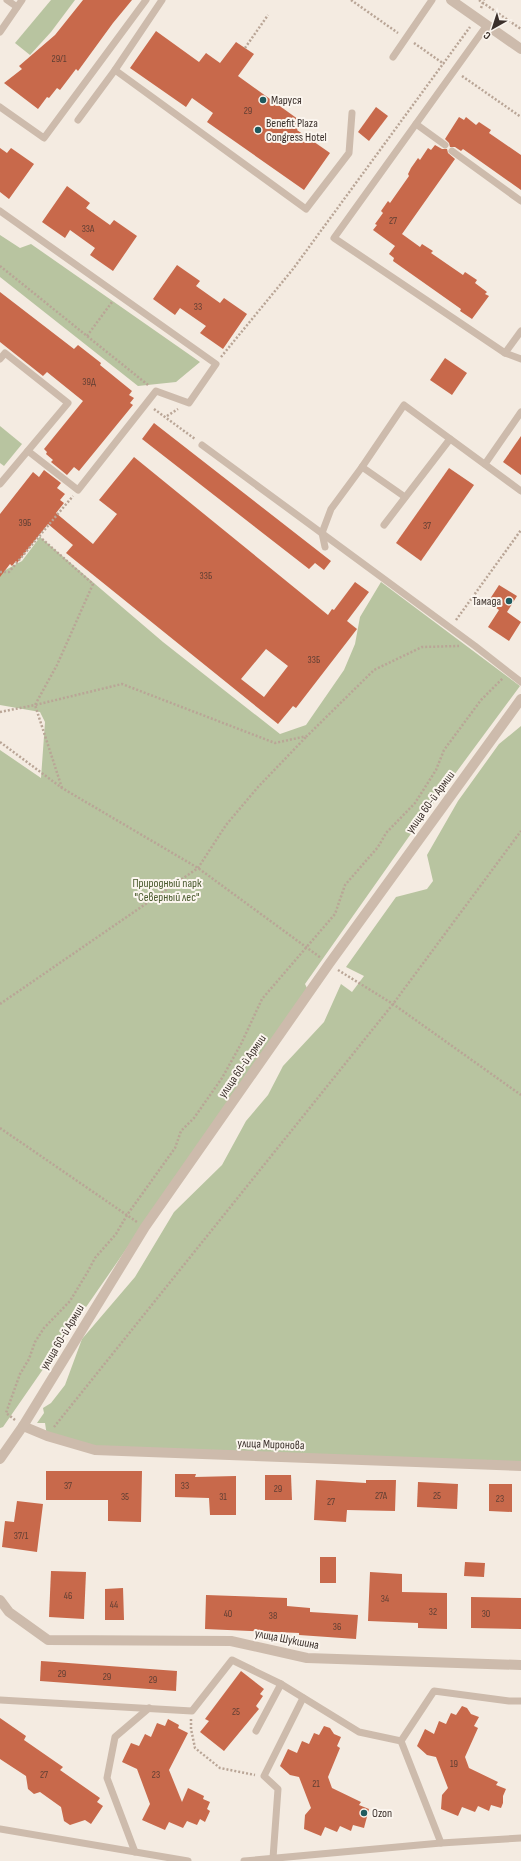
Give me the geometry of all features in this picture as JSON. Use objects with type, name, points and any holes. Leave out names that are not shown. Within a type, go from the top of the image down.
[{"type":"street","points":[[450,0],[521,49]]},
{"type":"street","name":"улица 60-й Армии","points":[[0,1459],[23,1426],[145,1227],[329,964],[521,699]]},
{"type":"street","name":"улица Миронова","points":[[23,1426],[47,1436],[95,1450],[521,1466]]},
{"type":"street","name":"улица Шукшина","points":[[0,1600],[9,1612],[48,1640],[231,1641],[307,1658],[521,1665]]},
{"type":"lane","points":[[7,0],[17,7]]},
{"type":"lane","points":[[0,32],[22,0]]},
{"type":"lane","points":[[0,107],[44,138],[146,0]]},
{"type":"lane","points":[[78,120],[115,70],[162,0]]},
{"type":"lane","points":[[393,57],[432,0]]},
{"type":"lane","points":[[487,25],[334,238],[505,353],[521,359]]},
{"type":"lane","points":[[115,70],[306,209],[349,153],[352,113]]},
{"type":"lane","points":[[416,124],[445,145]]},
{"type":"lane","points":[[452,150],[521,201]]},
{"type":"lane","points":[[0,211],[216,364],[188,403],[156,391],[78,490],[28,450]]},
{"type":"lane","points":[[505,353],[521,331]]},
{"type":"lane","points":[[0,359],[5,353],[68,403],[0,484]]},
{"type":"lane","points":[[325,547],[322,533],[331,508],[362,467],[404,405],[521,491]]},
{"type":"lane","points":[[485,464],[521,412]]},
{"type":"lane","points":[[384,525],[450,439]]},
{"type":"lane","points":[[202,445],[475,646],[521,682]]},
{"type":"lane","points":[[362,467],[405,497]]},
{"type":"lane","points":[[0,1700],[192,1711],[232,1660],[281,1684],[359,1732],[401,1741]]},
{"type":"lane","points":[[256,1731],[281,1684]]},
{"type":"lane","points":[[401,1741],[434,1691],[521,1701]]},
{"type":"lane","points":[[273,1858],[278,1789],[264,1776],[303,1698]]},
{"type":"lane","points":[[135,1852],[107,1778],[115,1737],[149,1708]]},
{"type":"lane","points":[[401,1741],[441,1843]]},
{"type":"lane","points":[[0,1828],[188,1861]]},
{"type":"lane","points":[[244,1861],[441,1843],[521,1838]]},
{"type":"path","points":[[351,0],[521,117]]},
{"type":"path","points":[[479,0],[521,29]]},
{"type":"path","points":[[216,364],[293,269],[477,18],[484,2]]},
{"type":"path","points":[[245,48],[268,15]]},
{"type":"path","points":[[0,266],[156,391]]},
{"type":"path","points":[[87,336],[118,294]]},
{"type":"path","points":[[147,404],[166,416],[202,445]]},
{"type":"path","points":[[0,572],[9,572],[78,490]]},
{"type":"path","points":[[450,629],[521,530]]},
{"type":"path","points":[[40,537],[93,584],[57,665],[35,705],[62,788]]},
{"type":"path","points":[[0,1004],[198,868],[226,825],[258,787],[374,670],[422,647],[475,646]]},
{"type":"path","points":[[23,1426],[6,1413],[20,1374],[29,1359],[35,1342],[44,1328],[70,1301],[94,1258],[116,1234],[127,1215],[175,1148],[181,1130],[194,1118],[222,1078],[241,1044],[262,999],[335,914],[345,885],[378,847],[386,833],[415,803],[436,770],[444,750],[481,700],[509,672]]},
{"type":"path","points":[[0,712],[122,684],[275,743],[307,736]]},
{"type":"path","points":[[0,742],[62,788],[198,868],[329,964],[393,1004],[521,1095]]},
{"type":"path","points":[[47,1436],[393,1004],[521,831]]},
{"type":"path","points":[[0,1128],[145,1227]]},
{"type":"path","points":[[192,1711],[191,1729],[195,1748],[220,1768],[264,1776]]},
{"type":"green space","points":[[51,0],[75,0],[51,32],[30,55],[15,43]]},
{"type":"green space","points":[[0,235],[20,248],[31,244],[200,362],[176,382],[138,386],[0,277]]},
{"type":"green space","points":[[0,426],[22,444],[4,466],[0,463]]},
{"type":"green space","name":"Природный парк \"Северный лес\"","points":[[40,537],[163,642],[280,734],[306,725],[344,670],[355,644],[360,617],[381,582],[520,686],[415,828],[305,984],[307,988],[3,1427],[0,1428],[0,750],[41,778],[45,722],[40,712],[0,705],[0,573],[22,561]]},
{"type":"green space","points":[[521,726],[521,1466],[95,1450],[47,1436],[45,1423],[37,1423],[44,1413],[43,1408],[51,1403],[65,1385],[82,1339],[135,1277],[174,1212],[222,1165],[246,1121],[268,1095],[283,1066],[324,1022],[341,984],[352,992],[364,976],[346,967],[396,897],[427,889],[433,881],[427,855],[458,801],[499,744]]},
{"type":"building","points":[[83,0],[132,0],[78,71],[76,69],[60,90],[57,88],[49,98],[47,97],[38,109],[4,83],[22,69],[19,66],[55,35]]},
{"type":"building","points":[[156,31],[199,62],[206,53],[220,63],[236,42],[254,54],[238,76],[302,122],[297,130],[330,153],[304,190],[207,122],[213,113],[192,98],[186,107],[130,68]]},
{"type":"building","points":[[376,107],[388,116],[369,141],[358,132]]},
{"type":"building","points":[[459,117],[464,120],[466,117],[476,125],[479,122],[491,130],[489,133],[521,155],[521,190],[463,149],[461,151],[455,147],[450,147],[449,143],[445,139]]},
{"type":"building","points":[[435,145],[442,149],[447,149],[448,153],[455,159],[402,234],[420,247],[422,244],[433,251],[431,253],[463,275],[465,272],[477,280],[475,283],[487,292],[485,294],[489,296],[472,319],[460,311],[461,309],[393,261],[394,258],[389,254],[395,246],[373,230],[377,225],[375,224],[383,213],[381,211],[388,201],[390,203],[409,176],[408,174],[411,168],[418,158],[420,160],[428,148],[431,150]]},
{"type":"building","points":[[0,148],[7,153],[11,148],[34,164],[9,199],[0,192]]},
{"type":"building","points":[[67,186],[90,203],[86,208],[110,225],[114,220],[137,236],[113,271],[90,255],[95,248],[70,230],[65,238],[42,222]]},
{"type":"building","points":[[177,265],[200,281],[196,286],[220,303],[224,298],[247,314],[223,349],[200,333],[206,326],[180,308],[175,315],[153,299]]},
{"type":"building","points":[[0,292],[74,349],[78,345],[101,363],[100,365],[132,391],[129,395],[134,398],[130,403],[133,405],[79,471],[74,467],[67,475],[51,462],[53,460],[46,454],[47,452],[44,449],[83,401],[47,372],[43,376],[0,342]]},
{"type":"building","points":[[445,358],[467,373],[452,395],[430,380]]},
{"type":"building","points":[[154,423],[331,561],[324,570],[315,563],[309,569],[142,439]]},
{"type":"building","points":[[521,436],[521,475],[503,462]]},
{"type":"building","points":[[134,457],[328,615],[332,609],[334,610],[355,582],[369,592],[347,621],[357,629],[296,708],[293,706],[278,724],[66,553],[73,545],[48,524],[17,563],[16,561],[12,566],[10,564],[0,577],[0,514],[33,472],[39,477],[44,470],[61,483],[57,488],[65,494],[60,500],[64,503],[56,513],[93,544],[117,514],[99,500]],"holes":[[[266,649],[288,666],[264,697],[241,679]]]},
{"type":"building","points":[[449,468],[474,485],[421,561],[396,543]]},
{"type":"building","points":[[499,585],[517,596],[507,612],[521,622],[509,641],[488,627],[499,610],[488,602]]},
{"type":"building","points":[[46,1471],[142,1471],[141,1522],[108,1521],[108,1500],[46,1500]]},
{"type":"building","points":[[175,1474],[196,1474],[195,1477],[236,1476],[236,1515],[210,1515],[209,1498],[175,1497]]},
{"type":"building","points":[[265,1475],[291,1475],[292,1500],[265,1500]]},
{"type":"building","points":[[316,1480],[366,1483],[366,1480],[396,1480],[395,1511],[347,1510],[346,1522],[314,1520]]},
{"type":"building","points":[[418,1482],[458,1484],[457,1509],[417,1507]]},
{"type":"building","points":[[489,1484],[512,1484],[512,1512],[489,1511]]},
{"type":"building","points":[[17,1501],[43,1504],[37,1552],[2,1547],[5,1521],[14,1522]]},
{"type":"building","points":[[320,1557],[336,1557],[336,1583],[320,1583]]},
{"type":"building","points":[[465,1562],[485,1563],[484,1577],[464,1576]]},
{"type":"building","points":[[51,1571],[86,1572],[84,1619],[49,1617]]},
{"type":"building","points":[[370,1572],[402,1574],[402,1592],[447,1593],[447,1629],[418,1628],[418,1623],[368,1621]]},
{"type":"building","points":[[123,1588],[124,1620],[105,1620],[105,1589]]},
{"type":"building","points":[[206,1595],[287,1598],[287,1606],[310,1608],[310,1612],[358,1615],[356,1639],[299,1635],[299,1633],[205,1629]]},
{"type":"building","points":[[471,1597],[521,1598],[521,1629],[471,1628]]},
{"type":"building","points":[[41,1661],[177,1671],[176,1691],[40,1681]]},
{"type":"building","points":[[241,1671],[264,1689],[260,1694],[263,1696],[256,1706],[259,1709],[224,1751],[200,1732],[209,1721],[205,1719]]},
{"type":"building","points":[[462,1706],[467,1708],[471,1714],[479,1717],[474,1726],[478,1728],[465,1757],[469,1768],[498,1782],[496,1785],[506,1789],[501,1808],[491,1805],[489,1811],[478,1806],[475,1812],[462,1807],[458,1816],[441,1809],[442,1795],[448,1788],[436,1757],[427,1755],[417,1746],[425,1729],[434,1734],[439,1721],[446,1724],[451,1713],[456,1715]]},
{"type":"building","points":[[0,1718],[26,1736],[24,1740],[63,1767],[60,1770],[100,1798],[97,1802],[103,1806],[91,1824],[85,1820],[70,1825],[64,1821],[61,1807],[40,1792],[34,1794],[28,1789],[26,1776],[0,1759]]},
{"type":"building","points":[[168,1719],[179,1725],[178,1728],[188,1733],[169,1770],[182,1802],[188,1788],[204,1796],[203,1799],[210,1802],[207,1809],[210,1811],[205,1822],[200,1819],[197,1825],[187,1821],[183,1828],[169,1822],[165,1830],[142,1820],[150,1804],[137,1769],[122,1762],[131,1743],[139,1746],[145,1734],[151,1737],[157,1723],[165,1726]]},
{"type":"building","points":[[324,1726],[330,1728],[334,1734],[341,1737],[337,1746],[340,1748],[328,1777],[332,1788],[361,1802],[359,1805],[369,1809],[364,1828],[353,1825],[351,1831],[340,1826],[337,1832],[325,1827],[321,1836],[304,1829],[305,1815],[311,1808],[299,1777],[290,1775],[280,1766],[288,1749],[297,1753],[302,1741],[309,1744],[314,1733],[319,1735]]},
{"type":"place","name":"Маруся","points":[[263,100]]},
{"type":"place","name":"Benefit Plaza Congress Hotel","points":[[258,130]]},
{"type":"place","name":"Тамада","points":[[509,601]]},
{"type":"place","name":"Ozon","points":[[364,1813]]}]
